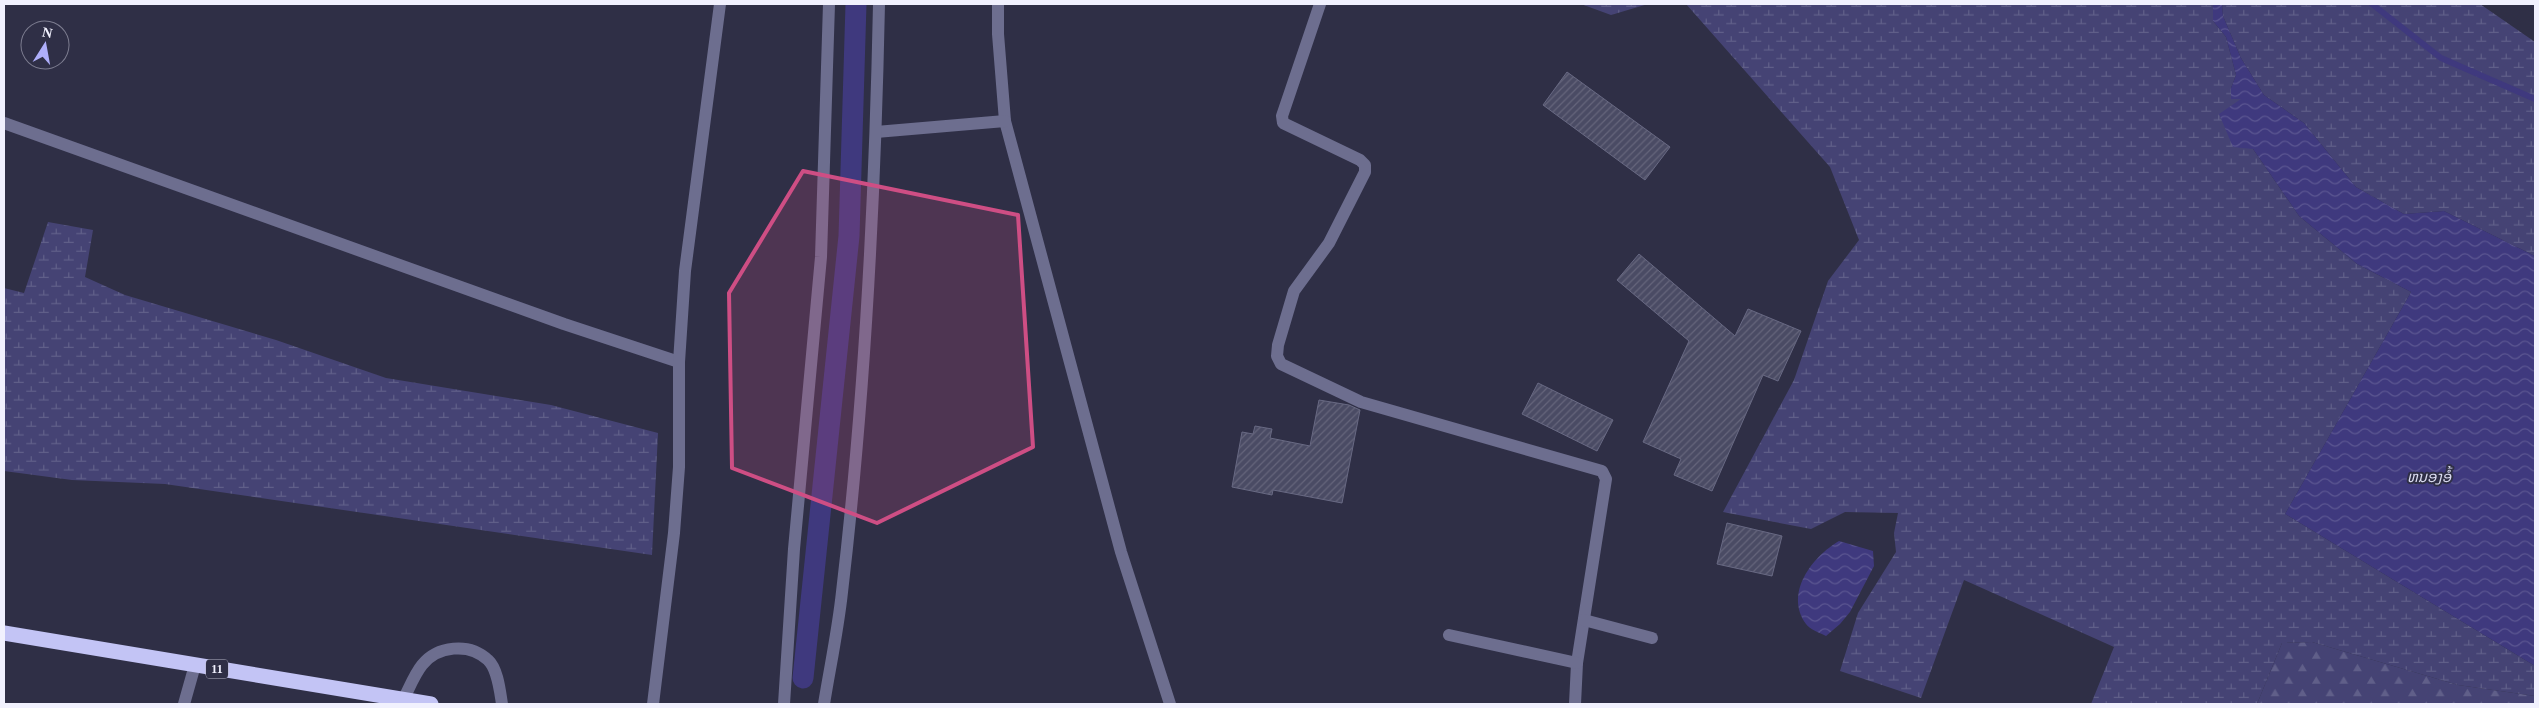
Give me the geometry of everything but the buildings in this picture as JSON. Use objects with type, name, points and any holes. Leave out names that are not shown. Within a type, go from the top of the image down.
[{"type":"highway","name":"11","points":[[4,632],[431,704]]},
{"type":"street","points":[[653,704],[674,533],[679,467],[679,362],[684,271],[720,4]]},
{"type":"street","points":[[784,704],[794,549],[821,257],[829,4]]},
{"type":"street","points":[[824,704],[842,594],[854,470],[876,132],[879,4]]},
{"type":"street","points":[[998,4],[998,34],[1005,122],[1121,552],[1170,704]]},
{"type":"street","points":[[1320,4],[1282,116],[1283,123],[1360,160],[1365,165],[1365,172],[1329,243],[1294,291],[1278,345],[1277,356],[1281,364],[1361,402],[1602,471],[1606,479],[1584,620],[1574,704]]},
{"type":"street","points":[[876,132],[1005,122]]},
{"type":"street","points":[[4,123],[555,320],[679,362]]},
{"type":"street","points":[[1584,620],[1652,638]]},
{"type":"street","points":[[1449,636],[1578,663]]},
{"type":"street","points":[[403,700],[422,665],[436,653],[449,648],[472,652],[489,660],[497,680],[502,704]]},
{"type":"street","points":[[184,704],[195,665]]},
{"type":"highlighted area","points":[[803,171],[1018,215],[1033,447],[877,523],[732,468],[729,293]]},
{"type":"green space","points":[[1581,4],[1648,4],[1611,15]]},
{"type":"green space","points":[[1686,4],[2213,4],[2213,21],[2226,37],[2236,75],[2231,88],[2231,99],[2242,99],[2253,149],[2299,216],[2357,264],[2411,292],[2285,514],[2535,666],[2535,696],[2458,685],[2312,642],[2282,643],[2257,704],[2091,704],[2114,647],[1964,580],[1921,698],[1840,671],[1858,613],[1896,552],[1894,533],[1898,513],[1845,512],[1811,529],[1723,512],[1794,380],[1828,281],[1859,240],[1830,167]]},
{"type":"green space","points":[[2222,4],[2480,4],[2535,42],[2535,256],[2444,211],[2404,214],[2356,187],[2304,123],[2264,95],[2241,58],[2223,16]]},
{"type":"green space","points":[[48,222],[93,230],[85,277],[125,295],[276,340],[386,378],[551,405],[658,433],[652,555],[165,484],[72,480],[4,471],[4,288],[24,293]]},
{"type":"green space","points":[[2312,642],[2458,685],[2535,696],[2535,704],[2257,704],[2282,643]]},
{"type":"water","name":"ຫນອງອໍ້","points":[[2213,4],[2222,4],[2223,16],[2241,58],[2264,95],[2304,123],[2356,187],[2404,214],[2444,211],[2535,256],[2535,666],[2285,514],[2411,292],[2357,264],[2299,216],[2253,149],[2233,147],[2219,114],[2241,99],[2231,99],[2231,88],[2236,75],[2226,37],[2213,21]]},
{"type":"water","points":[[1839,541],[1873,551],[1874,566],[1850,612],[1826,636],[1807,626],[1800,612],[1798,600],[1804,577],[1811,566],[1819,556]]},
{"type":"waterway","points":[[803,678],[849,236],[856,4]]},
{"type":"waterway","points":[[2372,4],[2441,58],[2535,99]]}]
